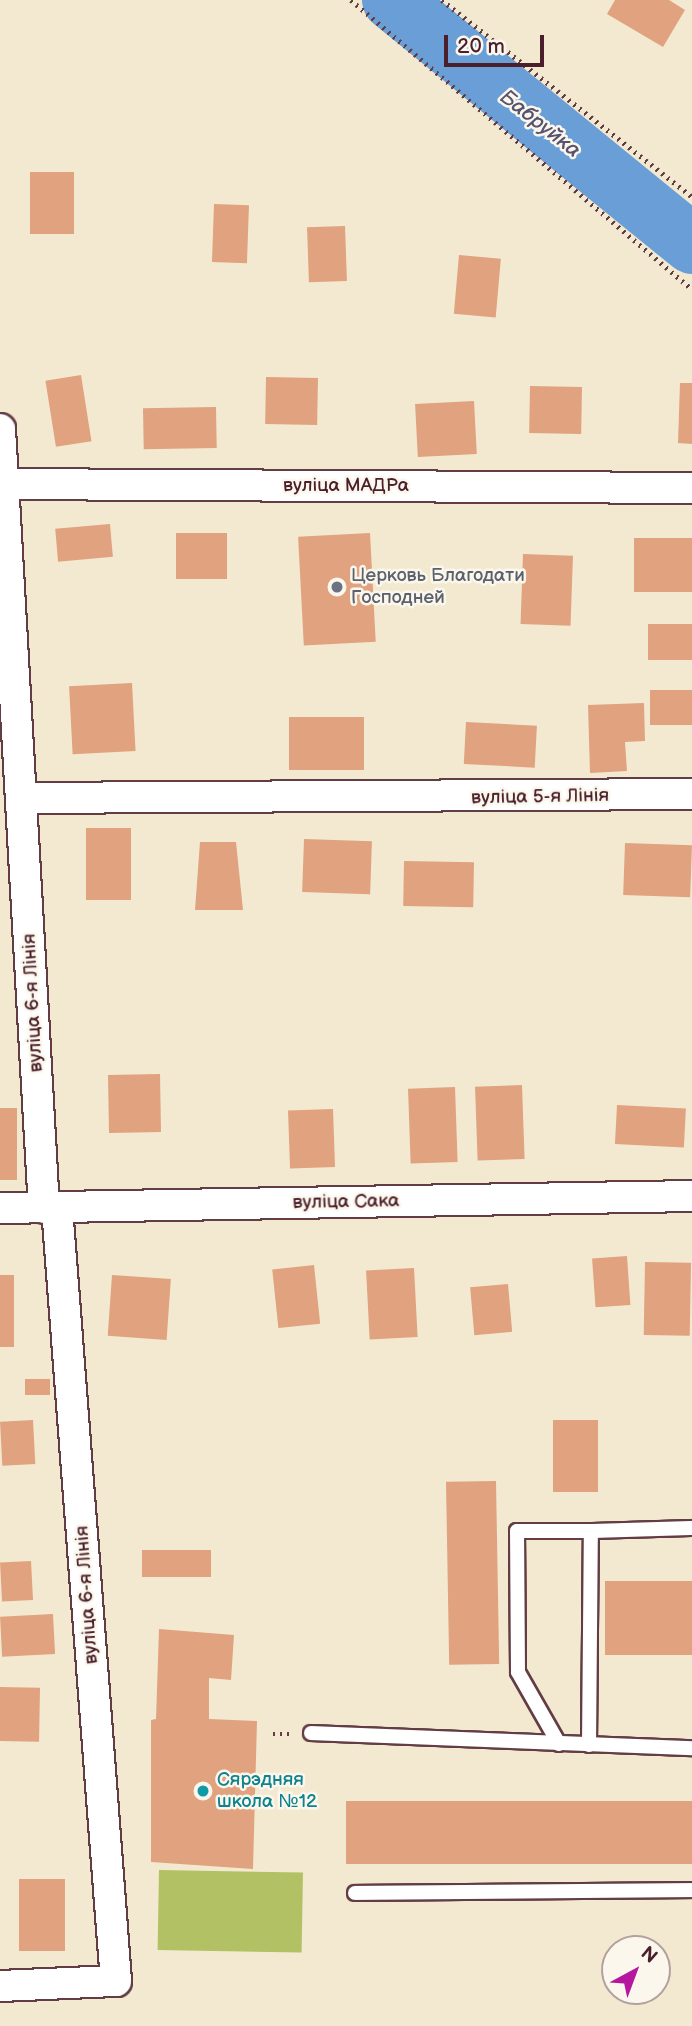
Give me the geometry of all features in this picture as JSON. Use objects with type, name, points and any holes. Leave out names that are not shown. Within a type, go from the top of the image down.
[{"type":"street","name":"вуліца 6-я Лінія","points":[[0,429],[21,798],[50,1208],[116,1981],[0,1986]]},
{"type":"street","name":"вуліца МАДРа","points":[[2,484],[692,488]]},
{"type":"street","name":"вуліца 5-я Лінія","points":[[21,798],[387,800],[692,794]]},
{"type":"street","name":"вуліца Сака","points":[[0,1208],[692,1196]]},
{"type":"lane","points":[[559,1744],[518,1672],[517,1531],[692,1528]]},
{"type":"lane","points":[[589,1745],[591,1531]]},
{"type":"lane","points":[[311,1733],[692,1748]]},
{"type":"lane","points":[[355,1893],[692,1890]]},
{"type":"path","points":[[351,0],[692,289]]},
{"type":"path","points":[[442,0],[692,197]]},
{"type":"green space","points":[[159,1870],[303,1873],[302,1953],[158,1950]]},
{"type":"building","points":[[615,0],[669,0],[685,10],[663,47],[607,14]]},
{"type":"building","points":[[30,172],[74,172],[74,234],[30,234]]},
{"type":"building","points":[[214,204],[249,205],[247,263],[212,262]]},
{"type":"building","points":[[345,226],[347,281],[309,282],[307,227]]},
{"type":"building","points":[[459,255],[501,259],[496,317],[454,314]]},
{"type":"building","points":[[81,375],[91,441],[56,447],[45,381]]},
{"type":"building","points":[[266,377],[318,378],[317,425],[265,424]]},
{"type":"building","points":[[680,383],[692,383],[692,444],[678,443]]},
{"type":"building","points":[[530,386],[582,387],[581,434],[529,433]]},
{"type":"building","points":[[474,401],[477,454],[418,457],[415,404]]},
{"type":"building","points":[[216,407],[217,448],[144,449],[143,408]]},
{"type":"building","points":[[110,524],[113,557],[58,562],[55,529]]},
{"type":"building","points":[[176,533],[227,533],[227,579],[176,579]]},
{"type":"building","points":[[370,533],[376,642],[304,646],[298,537]]},
{"type":"building","points":[[634,538],[692,538],[692,592],[634,592]]},
{"type":"building","points":[[523,554],[573,556],[571,626],[521,624]]},
{"type":"building","points":[[648,624],[692,624],[692,660],[648,660]]},
{"type":"building","points":[[132,683],[136,751],[73,754],[69,686]]},
{"type":"building","points":[[650,690],[692,690],[692,725],[650,725]]},
{"type":"building","points":[[644,703],[645,741],[625,742],[627,771],[590,773],[588,705]]},
{"type":"building","points":[[289,717],[364,717],[364,770],[289,770]]},
{"type":"building","points":[[466,722],[537,726],[535,768],[464,764]]},
{"type":"building","points":[[86,828],[131,828],[131,900],[86,900]]},
{"type":"building","points":[[304,839],[372,841],[370,894],[302,892]]},
{"type":"building","points":[[200,842],[236,842],[243,910],[195,910]]},
{"type":"building","points":[[625,843],[692,845],[690,897],[623,895]]},
{"type":"building","points":[[404,861],[474,862],[473,907],[403,906]]},
{"type":"building","points":[[160,1074],[161,1132],[109,1133],[108,1075]]},
{"type":"building","points":[[522,1085],[525,1159],[478,1161],[475,1087]]},
{"type":"building","points":[[455,1087],[458,1162],[411,1164],[408,1089]]},
{"type":"building","points":[[617,1105],[686,1109],[684,1148],[615,1144]]},
{"type":"building","points":[[0,1108],[17,1108],[17,1180],[0,1180]]},
{"type":"building","points":[[333,1109],[335,1167],[290,1169],[288,1111]]},
{"type":"building","points":[[627,1256],[630,1305],[596,1307],[592,1258]]},
{"type":"building","points":[[645,1262],[691,1263],[690,1336],[644,1335]]},
{"type":"building","points":[[314,1265],[320,1324],[278,1328],[272,1269]]},
{"type":"building","points":[[414,1268],[418,1337],[370,1339],[366,1271]]},
{"type":"building","points":[[0,1275],[14,1275],[14,1347],[0,1347]]},
{"type":"building","points":[[112,1275],[171,1279],[167,1340],[108,1336]]},
{"type":"building","points":[[508,1284],[512,1332],[474,1335],[470,1287]]},
{"type":"building","points":[[25,1379],[50,1379],[50,1395],[25,1395]]},
{"type":"building","points":[[33,1420],[35,1464],[2,1466],[0,1422]]},
{"type":"building","points":[[553,1420],[598,1420],[598,1492],[553,1492]]},
{"type":"building","points":[[496,1481],[499,1664],[449,1665],[446,1482]]},
{"type":"building","points":[[142,1550],[211,1550],[211,1577],[142,1577]]},
{"type":"building","points":[[31,1561],[33,1600],[2,1602],[0,1563]]},
{"type":"building","points":[[605,1581],[692,1581],[692,1655],[605,1655]]},
{"type":"building","points":[[53,1614],[55,1654],[2,1657],[0,1617]]},
{"type":"building","name":"Сярэдняя школа №12","points":[[159,1629],[234,1635],[231,1680],[209,1678],[209,1719],[257,1721],[253,1869],[151,1862],[151,1720],[156,1719]]},
{"type":"building","points":[[0,1687],[40,1688],[39,1742],[0,1741]]},
{"type":"building","points":[[346,1801],[692,1801],[692,1864],[346,1864]]},
{"type":"building","points":[[19,1879],[65,1879],[65,1951],[19,1951]]},
{"type":"waterway","name":"Бабруйка","points":[[392,0],[692,244]]},
{"type":"place","name":"Церковь Благодати Господней","points":[[337,587]]},
{"type":"place","name":"Сярэдняя школа №12","points":[[203,1791]]}]
